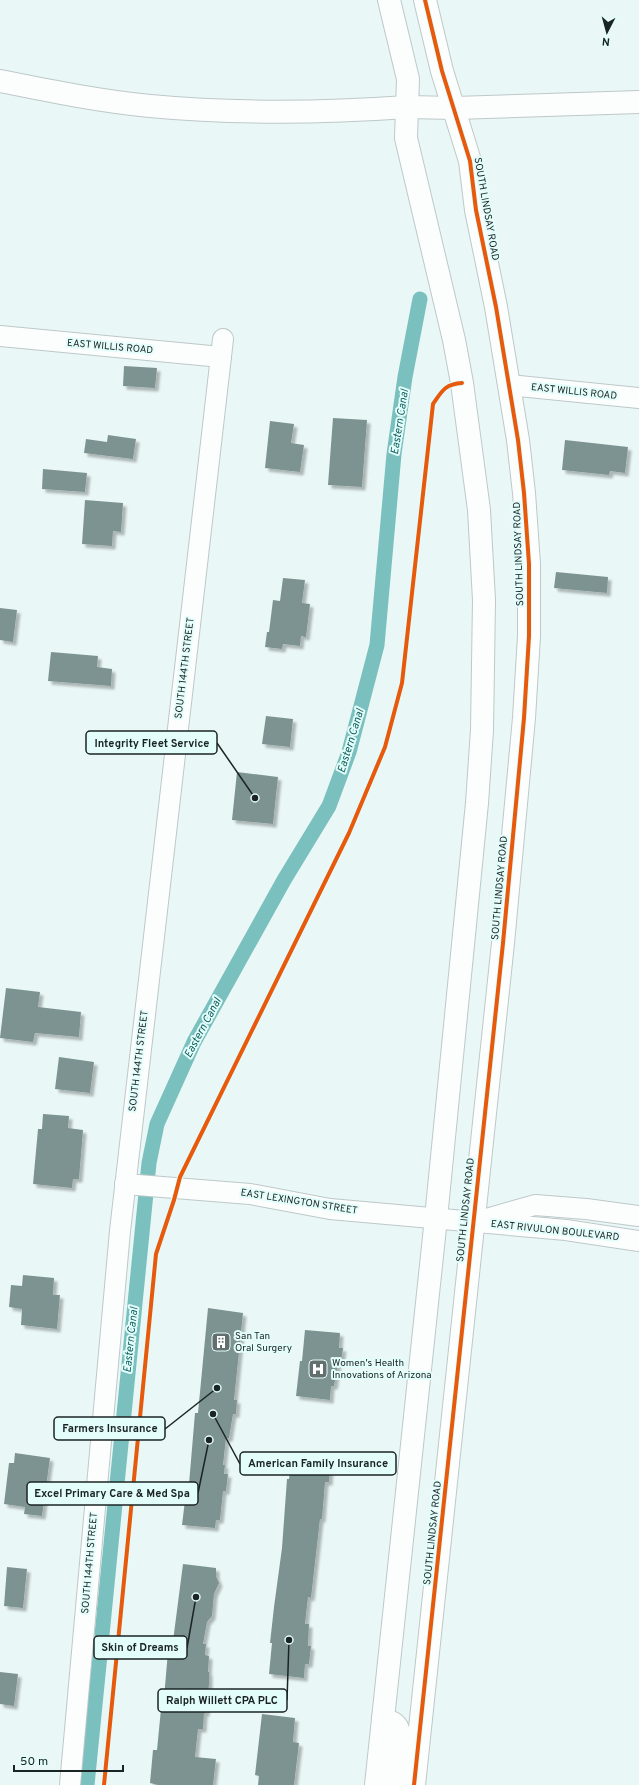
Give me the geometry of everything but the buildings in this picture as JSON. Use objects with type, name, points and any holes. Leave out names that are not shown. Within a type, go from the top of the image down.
[{"type":"main road","points":[[376,1785],[436,1218],[477,803],[482,730],[484,600],[479,510],[462,383],[454,340],[406,138],[408,79],[389,0]]},
{"type":"main road","name":"SOUTH LINDSAY ROAD","points":[[414,1785],[472,1222],[504,935],[524,718],[529,636],[529,564],[524,493],[509,385],[496,307],[476,210],[470,161],[455,108],[442,71],[425,0]]},
{"type":"main road","points":[[0,82],[99,99],[199,110],[352,111],[407,107],[455,108],[639,103]]},
{"type":"main road","points":[[382,1719],[393,1722],[398,1729],[399,1738],[395,1785]]},
{"type":"street","name":"EAST WILLIS ROAD","points":[[0,336],[222,348]]},
{"type":"street","name":"SOUTH 144TH STREET","points":[[70,1785],[120,1231],[131,1184],[222,348]]},
{"type":"street","name":"EAST WILLIS ROAD","points":[[509,385],[639,398]]},
{"type":"street","name":"EAST LEXINGTON STREET","points":[[131,1184],[250,1194],[330,1209],[472,1222]]},
{"type":"street","name":"EAST RIVULON BOULEVARD","points":[[472,1222],[535,1205],[586,1209],[639,1216]]},
{"type":"street","name":"EAST RIVULON BOULEVARD","points":[[472,1222],[566,1230],[639,1241]]},
{"type":"waterway","name":"Eastern Canal","points":[[87,1785],[149,1163],[157,1124],[194,1042],[284,880],[329,806],[349,752],[377,645],[394,454],[405,377],[420,299]]},
{"type":"cycle path","points":[[414,1785],[503,943],[524,718],[529,636],[529,564],[524,493],[518,440],[496,307],[476,210],[470,161],[442,71],[425,0]]},
{"type":"cycle path","points":[[104,1785],[156,1254],[180,1177],[349,833],[385,747],[402,683],[433,404],[444,389],[452,385],[462,383]]},
{"type":"place","name":"Integrity Fleet Service","points":[[255,798]]},
{"type":"place","name":"San Tan Oral Surgery","points":[[221,1342]]},
{"type":"place","name":"Women's Health Innovations of Arizona","points":[[318,1369]]},
{"type":"place","name":"Farmers Insurance","points":[[217,1388]]},
{"type":"place","name":"American Family Insurance","points":[[213,1414]]},
{"type":"place","name":"Excel Primary Care & Med Spa","points":[[209,1440]]},
{"type":"place","name":"Skin of Dreams","points":[[196,1597]]},
{"type":"place","name":"Ralph Willett CPA PLC","points":[[289,1640]]}]
